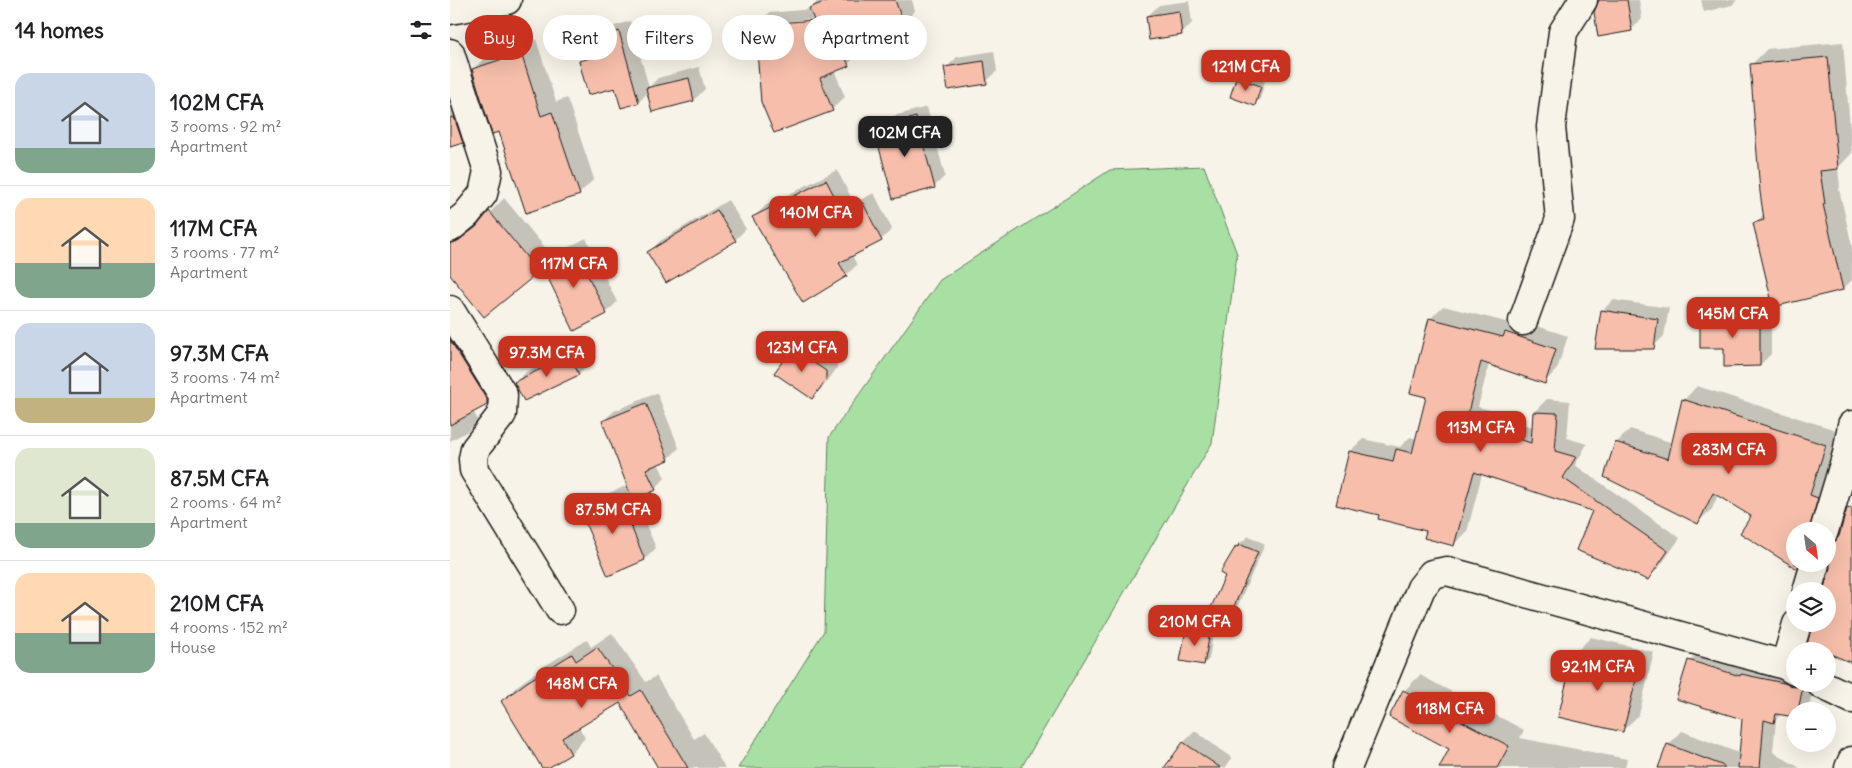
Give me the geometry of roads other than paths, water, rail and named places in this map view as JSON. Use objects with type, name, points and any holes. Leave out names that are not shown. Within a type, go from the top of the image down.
[{"type":"street","points":[[450,10],[507,0]]},
{"type":"street","points":[[1523,321],[1560,219],[1551,127],[1563,32],[1582,0]]},
{"type":"street","points":[[450,53],[488,171],[483,194],[466,215],[450,228]]},
{"type":"street","points":[[450,310],[503,395],[502,414],[475,449],[472,459],[474,470],[560,610]]},
{"type":"street","points":[[1827,522],[1847,454],[1852,425]]},
{"type":"street","points":[[1347,768],[1421,588],[1432,574],[1447,571],[1786,667]]},
{"type":"street","points":[[1836,691],[1852,699]]},
{"type":"street","points":[[1849,768],[1852,761]]}]
